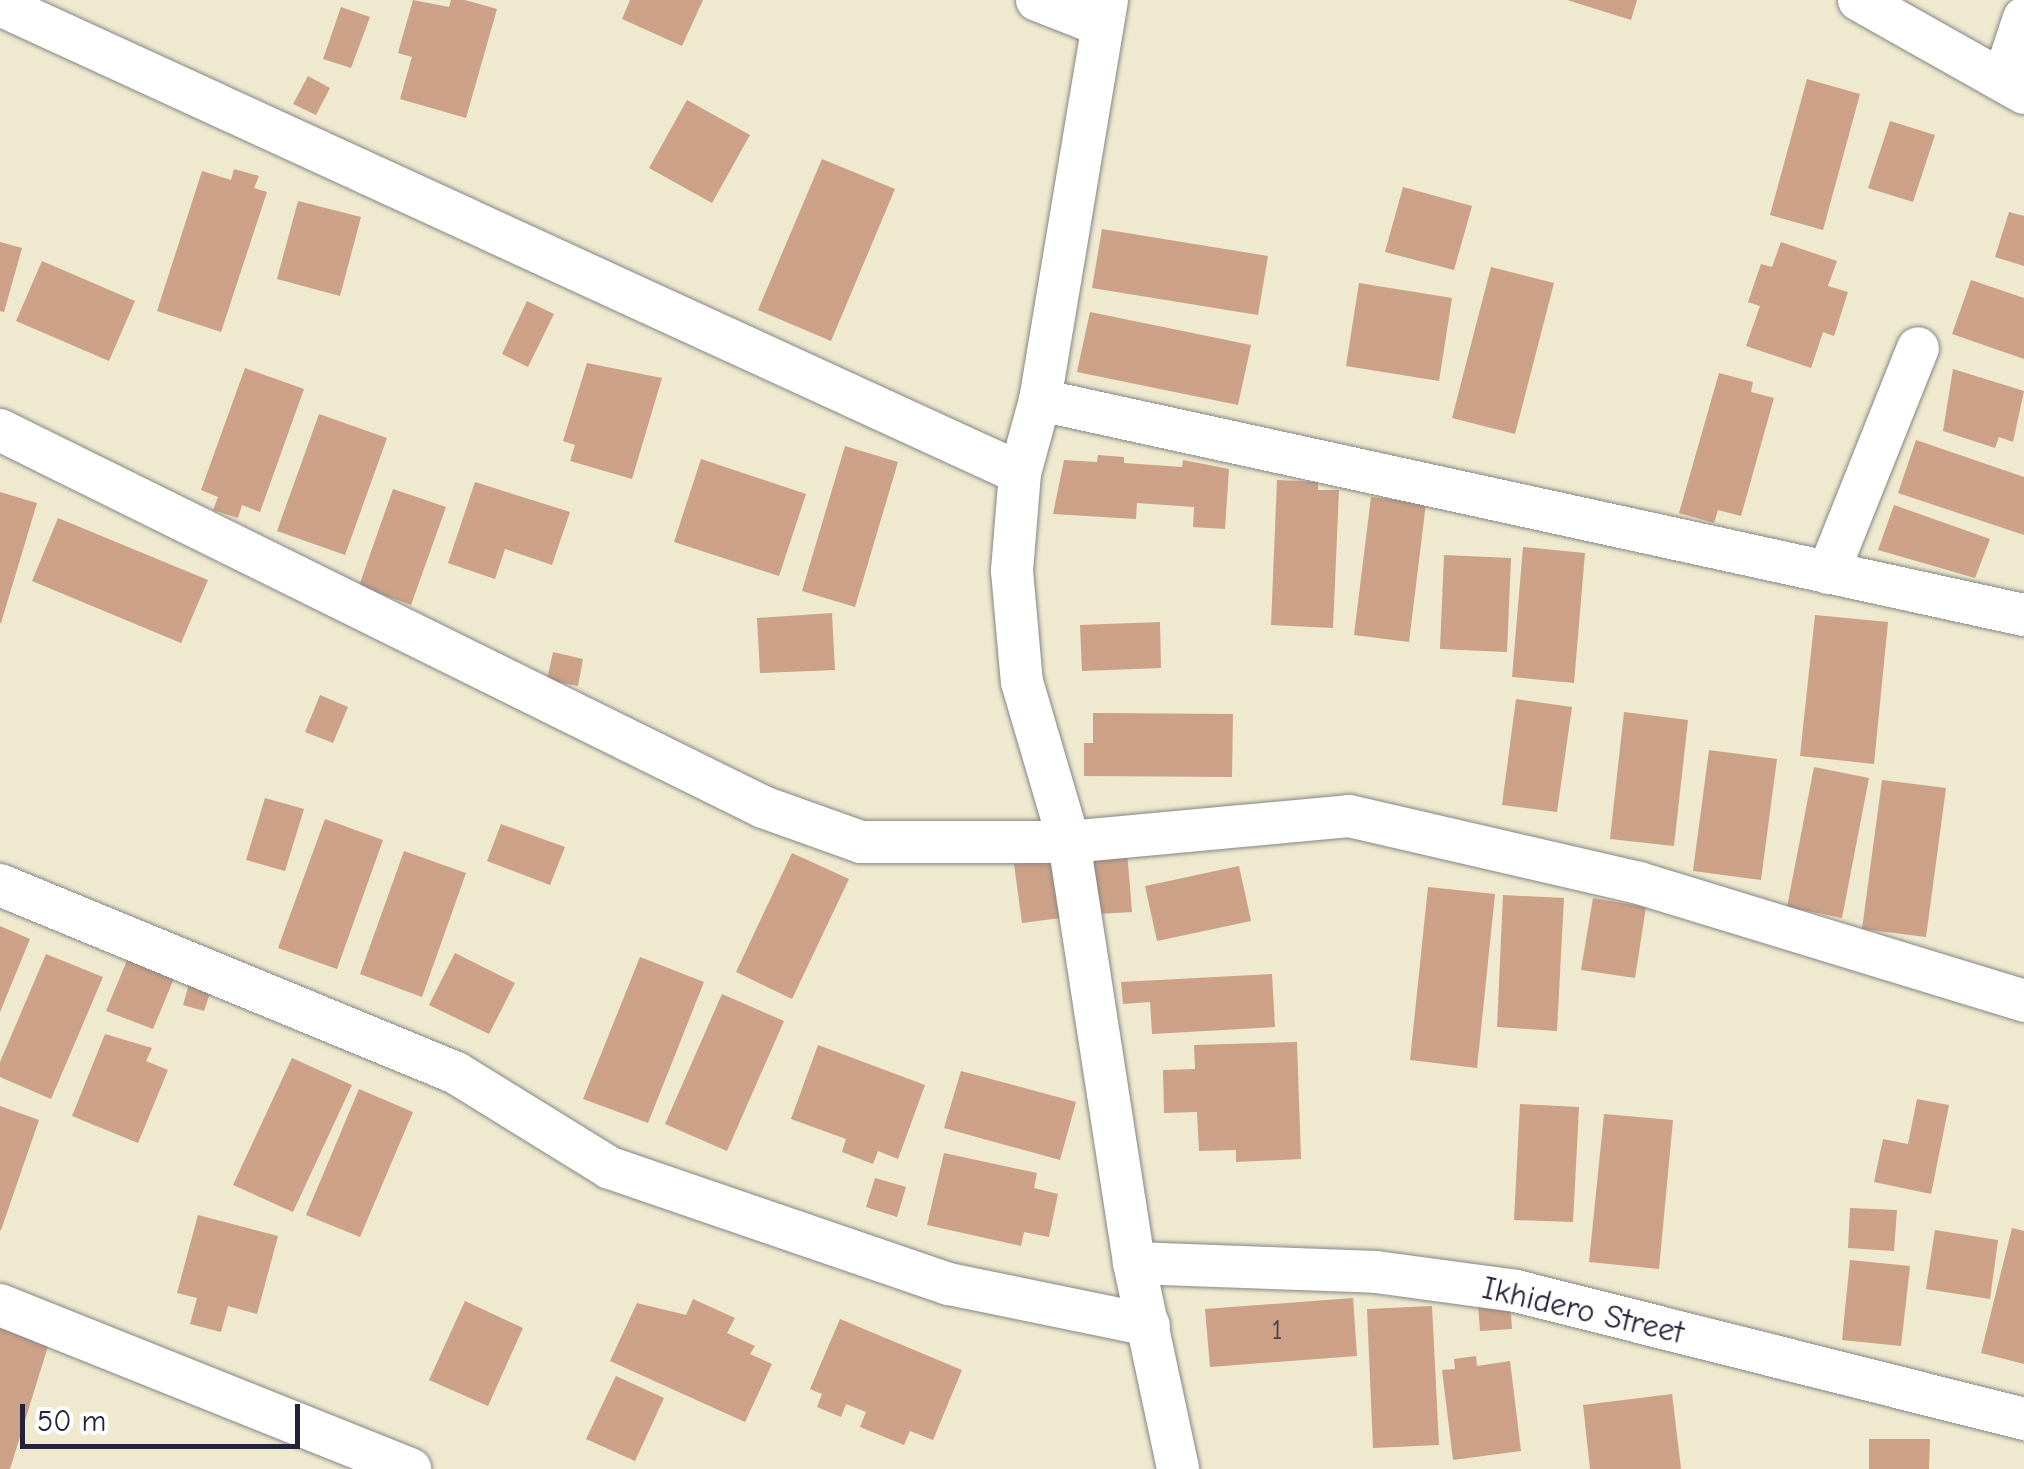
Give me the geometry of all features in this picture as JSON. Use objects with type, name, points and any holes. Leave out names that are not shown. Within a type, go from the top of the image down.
[{"type":"street","points":[[1037,0],[1104,12],[1040,400],[1020,472],[1012,572],[1022,682],[1069,842],[1134,1263],[1178,1469]]},
{"type":"street","points":[[1858,0],[2013,87],[2024,18]]},
{"type":"street","points":[[0,4],[1020,472]]},
{"type":"street","points":[[1828,573],[1918,348]]},
{"type":"street","points":[[1040,400],[2024,615]]},
{"type":"street","points":[[0,430],[763,807],[861,842],[1069,842],[1349,816],[1639,883],[2024,1001]]},
{"type":"street","points":[[0,885],[456,1073],[610,1168],[950,1284],[1149,1325]]},
{"type":"street","name":"Ikhidero Street","points":[[1134,1263],[1376,1272],[1516,1292],[2024,1419]]},
{"type":"street","points":[[0,1305],[410,1469]]},
{"type":"building","points":[[413,0],[449,7],[451,0],[465,0],[497,9],[466,118],[400,99],[412,57],[398,53]]},
{"type":"building","points":[[630,0],[703,0],[682,46],[622,19]]},
{"type":"building","points":[[1567,0],[1637,0],[1631,20]]},
{"type":"building","points":[[341,7],[370,17],[351,68],[323,59]]},
{"type":"building","points":[[308,76],[330,88],[316,115],[293,104]]},
{"type":"building","points":[[1807,79],[1860,94],[1823,230],[1770,215]]},
{"type":"building","points":[[687,100],[750,135],[712,203],[649,168]]},
{"type":"building","points":[[1890,121],[1935,135],[1913,202],[1868,188]]},
{"type":"building","points":[[822,159],[895,189],[831,341],[758,310]]},
{"type":"building","points":[[234,169],[259,176],[254,188],[267,192],[221,332],[157,311],[202,171],[231,180]]},
{"type":"building","points":[[1403,187],[1472,206],[1454,270],[1385,252]]},
{"type":"building","points":[[298,201],[361,217],[340,296],[277,279]]},
{"type":"building","points":[[2009,212],[2024,216],[2024,266],[1995,257]]},
{"type":"building","points":[[1102,229],[1268,256],[1258,315],[1092,288]]},
{"type":"building","points":[[0,242],[22,248],[4,312],[0,311]]},
{"type":"building","points":[[1781,242],[1837,261],[1828,286],[1848,292],[1834,336],[1823,332],[1811,368],[1746,346],[1760,306],[1748,302],[1761,264],[1772,267]]},
{"type":"building","points":[[42,261],[135,301],[109,361],[16,321]]},
{"type":"building","points":[[1491,267],[1554,283],[1515,434],[1452,418]]},
{"type":"building","points":[[1971,280],[2024,298],[2024,359],[1952,334]]},
{"type":"building","points":[[1359,283],[1452,298],[1439,381],[1346,366]]},
{"type":"building","points":[[527,301],[554,314],[528,367],[502,354]]},
{"type":"building","points":[[1090,312],[1251,345],[1238,405],[1077,372]]},
{"type":"building","points":[[587,363],[662,378],[632,479],[570,461],[575,445],[563,441]]},
{"type":"building","points":[[245,368],[304,389],[260,512],[242,505],[238,518],[213,510],[218,497],[201,490]]},
{"type":"building","points":[[1953,369],[2024,391],[2013,442],[1999,437],[1995,448],[1943,431]]},
{"type":"building","points":[[1719,373],[1753,382],[1751,392],[1774,398],[1741,516],[1718,510],[1714,523],[1679,513]]},
{"type":"building","points":[[319,414],[387,438],[345,555],[277,531]]},
{"type":"building","points":[[1916,440],[2024,477],[2024,535],[1898,493]]},
{"type":"building","points":[[845,446],[898,462],[855,607],[802,591]]},
{"type":"building","points":[[1098,455],[1124,457],[1124,463],[1182,467],[1183,460],[1229,469],[1225,529],[1193,527],[1194,507],[1137,503],[1136,519],[1053,514],[1064,460],[1097,462]]},
{"type":"building","points":[[701,459],[806,494],[779,576],[674,542]]},
{"type":"building","points":[[1277,480],[1318,482],[1318,490],[1339,490],[1333,628],[1271,625]]},
{"type":"building","points":[[475,482],[570,512],[552,565],[505,549],[495,579],[448,563]]},
{"type":"building","points":[[393,489],[446,507],[411,605],[359,586]]},
{"type":"building","points":[[0,492],[37,503],[1,623],[0,623]]},
{"type":"building","points":[[1371,497],[1426,503],[1409,642],[1354,635]]},
{"type":"building","points":[[1894,505],[1990,539],[1975,578],[1878,550]]},
{"type":"building","points":[[58,518],[208,580],[181,643],[32,581]]},
{"type":"building","points":[[1523,547],[1585,553],[1574,683],[1512,677]]},
{"type":"building","points":[[1444,555],[1511,558],[1507,652],[1440,649]]},
{"type":"building","points":[[832,613],[835,670],[760,673],[757,618]]},
{"type":"building","points":[[1815,615],[1888,622],[1874,764],[1800,756]]},
{"type":"building","points":[[1160,622],[1161,668],[1082,671],[1080,625]]},
{"type":"building","points":[[553,652],[583,659],[578,686],[547,680]]},
{"type":"building","points":[[320,695],[348,707],[333,743],[305,732]]},
{"type":"building","points":[[1516,699],[1572,707],[1557,812],[1502,805]]},
{"type":"building","points":[[1624,712],[1688,720],[1674,846],[1610,839]]},
{"type":"building","points":[[1093,713],[1233,714],[1232,777],[1084,776],[1084,743],[1093,743]]},
{"type":"building","points":[[1709,750],[1777,759],[1761,880],[1693,871]]},
{"type":"building","points":[[1814,767],[1869,778],[1842,918],[1787,907]]},
{"type":"building","points":[[1882,780],[1946,788],[1926,937],[1862,929]]},
{"type":"building","points":[[265,798],[304,809],[285,871],[246,860]]},
{"type":"building","points":[[325,819],[383,840],[337,969],[278,948]]},
{"type":"building","points":[[501,824],[565,847],[550,885],[487,861]]},
{"type":"building","points":[[404,851],[466,873],[422,997],[360,974]]},
{"type":"building","points":[[1127,851],[1132,912],[1098,914],[1093,854]]},
{"type":"building","points":[[792,853],[849,879],[792,999],[736,972]]},
{"type":"building","points":[[1054,859],[1061,918],[1022,923],[1014,864]]},
{"type":"building","points":[[1239,866],[1251,921],[1157,941],[1145,886]]},
{"type":"building","points":[[1428,887],[1495,894],[1477,1068],[1410,1060]]},
{"type":"building","points":[[1503,895],[1564,898],[1557,1031],[1497,1027]]},
{"type":"building","points":[[1593,898],[1646,907],[1635,978],[1581,970]]},
{"type":"building","points":[[0,926],[30,939],[0,1012]]},
{"type":"building","points":[[455,953],[515,983],[489,1034],[429,1005]]},
{"type":"building","points":[[46,954],[103,977],[51,1099],[0,1077],[0,1062]]},
{"type":"building","points":[[640,957],[704,982],[648,1123],[583,1099]]},
{"type":"building","points":[[128,958],[175,976],[153,1029],[106,1011]]},
{"type":"building","points":[[1272,974],[1275,1027],[1152,1034],[1150,1002],[1123,1004],[1121,982]]},
{"type":"building","points":[[189,984],[211,990],[204,1011],[183,1005]]},
{"type":"building","points":[[722,994],[784,1021],[727,1151],[665,1124]]},
{"type":"building","points":[[105,1034],[152,1048],[146,1061],[168,1070],[138,1143],[72,1116]]},
{"type":"building","points":[[1297,1042],[1301,1159],[1236,1162],[1236,1150],[1199,1151],[1197,1112],[1164,1113],[1163,1070],[1195,1069],[1194,1045]]},
{"type":"building","points":[[818,1045],[925,1085],[898,1159],[878,1151],[873,1164],[842,1152],[846,1139],[791,1119]]},
{"type":"building","points":[[292,1058],[352,1085],[293,1212],[233,1185]]},
{"type":"building","points":[[961,1071],[1076,1102],[1060,1160],[944,1128]]},
{"type":"building","points":[[359,1089],[413,1112],[360,1237],[306,1215]]},
{"type":"building","points":[[1917,1099],[1949,1105],[1931,1194],[1874,1182],[1883,1139],[1908,1144]]},
{"type":"building","points":[[1520,1104],[1579,1107],[1573,1222],[1514,1220]]},
{"type":"building","points":[[0,1106],[39,1120],[1,1230],[0,1230]]},
{"type":"building","points":[[1604,1114],[1673,1120],[1659,1269],[1589,1262]]},
{"type":"building","points":[[944,1153],[1037,1173],[1034,1188],[1058,1194],[1049,1237],[1024,1232],[1021,1246],[927,1225]]},
{"type":"building","points":[[875,1178],[906,1187],[897,1217],[866,1207]]},
{"type":"building","points":[[1850,1208],[1897,1210],[1894,1251],[1848,1248]]},
{"type":"building","points":[[198,1215],[278,1236],[257,1314],[228,1306],[221,1332],[190,1324],[197,1298],[177,1293]]},
{"type":"building","points":[[2012,1228],[2024,1231],[2024,1364],[1981,1353]]},
{"type":"building","points":[[1935,1230],[1998,1240],[1990,1299],[1926,1289]]},
{"type":"building","points":[[1850,1260],[1910,1266],[1901,1346],[1842,1340]]},
{"type":"building","points":[[1353,1298],[1357,1356],[1210,1367],[1205,1309]]},
{"type":"building","points":[[693,1299],[735,1318],[727,1333],[755,1346],[750,1354],[772,1364],[745,1422],[610,1361],[637,1303],[686,1315]]},
{"type":"building","points":[[465,1301],[523,1328],[488,1406],[429,1380]]},
{"type":"building","points":[[1510,1301],[1512,1329],[1480,1331],[1478,1304]]},
{"type":"building","points":[[1432,1306],[1439,1445],[1373,1448],[1367,1309]]},
{"type":"building","points":[[840,1319],[962,1370],[933,1440],[910,1431],[904,1445],[860,1427],[866,1412],[846,1404],[841,1417],[817,1407],[822,1394],[810,1389]]},
{"type":"building","points":[[0,1328],[49,1343],[10,1469],[0,1469]]},
{"type":"building","points":[[1476,1356],[1477,1366],[1510,1361],[1521,1451],[1453,1460],[1442,1370],[1455,1369],[1454,1359]]},
{"type":"building","points":[[616,1376],[664,1398],[635,1461],[586,1439]]},
{"type":"building","points":[[1672,1394],[1681,1469],[1590,1469],[1583,1405]]},
{"type":"building","points":[[1869,1439],[1930,1439],[1929,1469],[1869,1469]]}]
